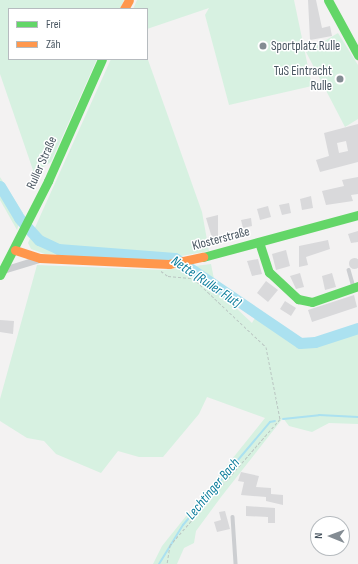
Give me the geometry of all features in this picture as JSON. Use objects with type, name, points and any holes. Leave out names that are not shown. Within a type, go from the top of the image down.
[{"type":"street","points":[[328,0],[357,52]]},
{"type":"street","name":"Ruller Straße","points":[[1,273],[15,250],[31,217],[102,60]]},
{"type":"street","name":"Klosterstraße","points":[[15,250],[40,258],[165,264],[190,260],[358,215]]},
{"type":"street","points":[[259,242],[269,272],[298,299],[312,302],[356,287]]},
{"type":"street","name":"Klosterstraße","points":[[1,273],[40,258]]},
{"type":"lane","points":[[349,270],[356,287]]},
{"type":"lane","points":[[232,517],[236,564]]},
{"type":"path","points":[[165,264],[163,275],[193,278],[266,347],[280,419],[170,545],[167,564]]},
{"type":"green space","points":[[0,0],[124,0],[120,8],[8,8],[8,60],[97,60],[51,162],[34,173],[0,74]]},
{"type":"green space","name":"Sportplatz Rulle","points":[[137,0],[294,0],[312,86],[229,105],[205,15],[209,8],[148,29],[148,8],[133,8]]},
{"type":"green space","name":"TuS Eintracht Rulle","points":[[338,33],[358,65],[358,119],[345,127],[306,52]]},
{"type":"green space","points":[[111,60],[148,60],[202,212],[209,251],[159,260],[45,254],[31,249],[28,243]]},
{"type":"green space","points":[[0,177],[23,213],[17,230],[0,200]]},
{"type":"green space","points":[[211,264],[216,289],[252,323],[256,316],[290,339],[315,342],[358,328],[358,424],[329,423],[312,432],[289,426],[283,418],[196,531],[194,543],[184,548],[177,564],[153,564],[162,546],[265,418],[207,397],[199,414],[163,457],[139,457],[118,451],[101,473],[56,454],[44,441],[27,438],[0,421],[0,399],[37,265],[163,270]]},
{"type":"building","points":[[308,0],[316,0],[322,28],[330,26],[332,36],[310,40]]},
{"type":"building","points":[[358,124],[358,162],[320,172],[316,160],[329,156],[324,133]],"holes":[[[346,141],[348,151],[339,153],[337,143]]]},
{"type":"building","points":[[358,177],[358,194],[351,195],[353,201],[326,205],[322,191],[344,186],[342,180]]},
{"type":"building","points":[[311,196],[313,208],[302,210],[300,199]]},
{"type":"building","points":[[289,203],[291,213],[282,215],[279,205]]},
{"type":"building","points":[[268,206],[271,217],[260,220],[257,209]]},
{"type":"building","points":[[218,215],[218,236],[212,238],[206,218]]},
{"type":"building","points":[[251,218],[252,226],[243,228],[241,220]]},
{"type":"building","points":[[358,231],[358,242],[351,243],[348,234]]},
{"type":"building","points":[[328,240],[330,249],[306,257],[308,265],[299,267],[299,246]]},
{"type":"building","points":[[286,250],[290,266],[276,270],[272,254]]},
{"type":"building","points":[[354,257],[358,259],[358,267],[354,269],[350,267],[348,263],[350,259]]},
{"type":"building","points":[[258,259],[262,274],[252,276],[247,261]]},
{"type":"building","points":[[300,273],[304,287],[296,289],[290,276]]},
{"type":"building","points":[[332,273],[336,287],[325,290],[322,276]]},
{"type":"building","points":[[266,281],[278,290],[268,302],[257,293]]},
{"type":"building","points":[[354,295],[357,307],[312,322],[308,310]]},
{"type":"building","points":[[285,301],[296,308],[291,316],[280,309]]},
{"type":"building","points":[[0,320],[14,321],[13,334],[0,332]]},
{"type":"building","points":[[241,472],[259,476],[256,487],[271,488],[271,494],[283,495],[283,505],[266,501],[266,497],[241,495],[244,482],[238,481]]},
{"type":"building","points":[[246,506],[275,508],[275,523],[268,523],[268,517],[246,516]]},
{"type":"building","points":[[225,511],[230,529],[217,532],[214,522],[221,520],[219,512]]},
{"type":"waterway","name":"Nette (Ruller Flut)","points":[[0,186],[19,218],[39,240],[58,249],[175,258],[300,343],[315,342],[358,328]]},
{"type":"waterway","name":"Lechtinger Bach","points":[[283,419],[319,415],[358,417]]},
{"type":"waterway","name":"Lechtinger Bach","points":[[159,564],[183,525],[270,422],[275,421]]},
{"type":"traffic: fast","points":[[328,0],[358,55]]},
{"type":"traffic: fast","points":[[0,275],[48,181],[102,60]]},
{"type":"traffic: fast","points":[[203,257],[358,215]]},
{"type":"traffic: fast","points":[[259,242],[269,272],[298,299],[312,302],[358,286]]},
{"type":"traffic: slow","points":[[125,8],[129,0]]},
{"type":"traffic: slow","points":[[15,250],[40,258],[169,264],[203,257]]},
{"type":"place","name":"Sportplatz Rulle","points":[[263,46]]},
{"type":"place","name":"TuS Eintracht Rulle","points":[[340,79]]}]
